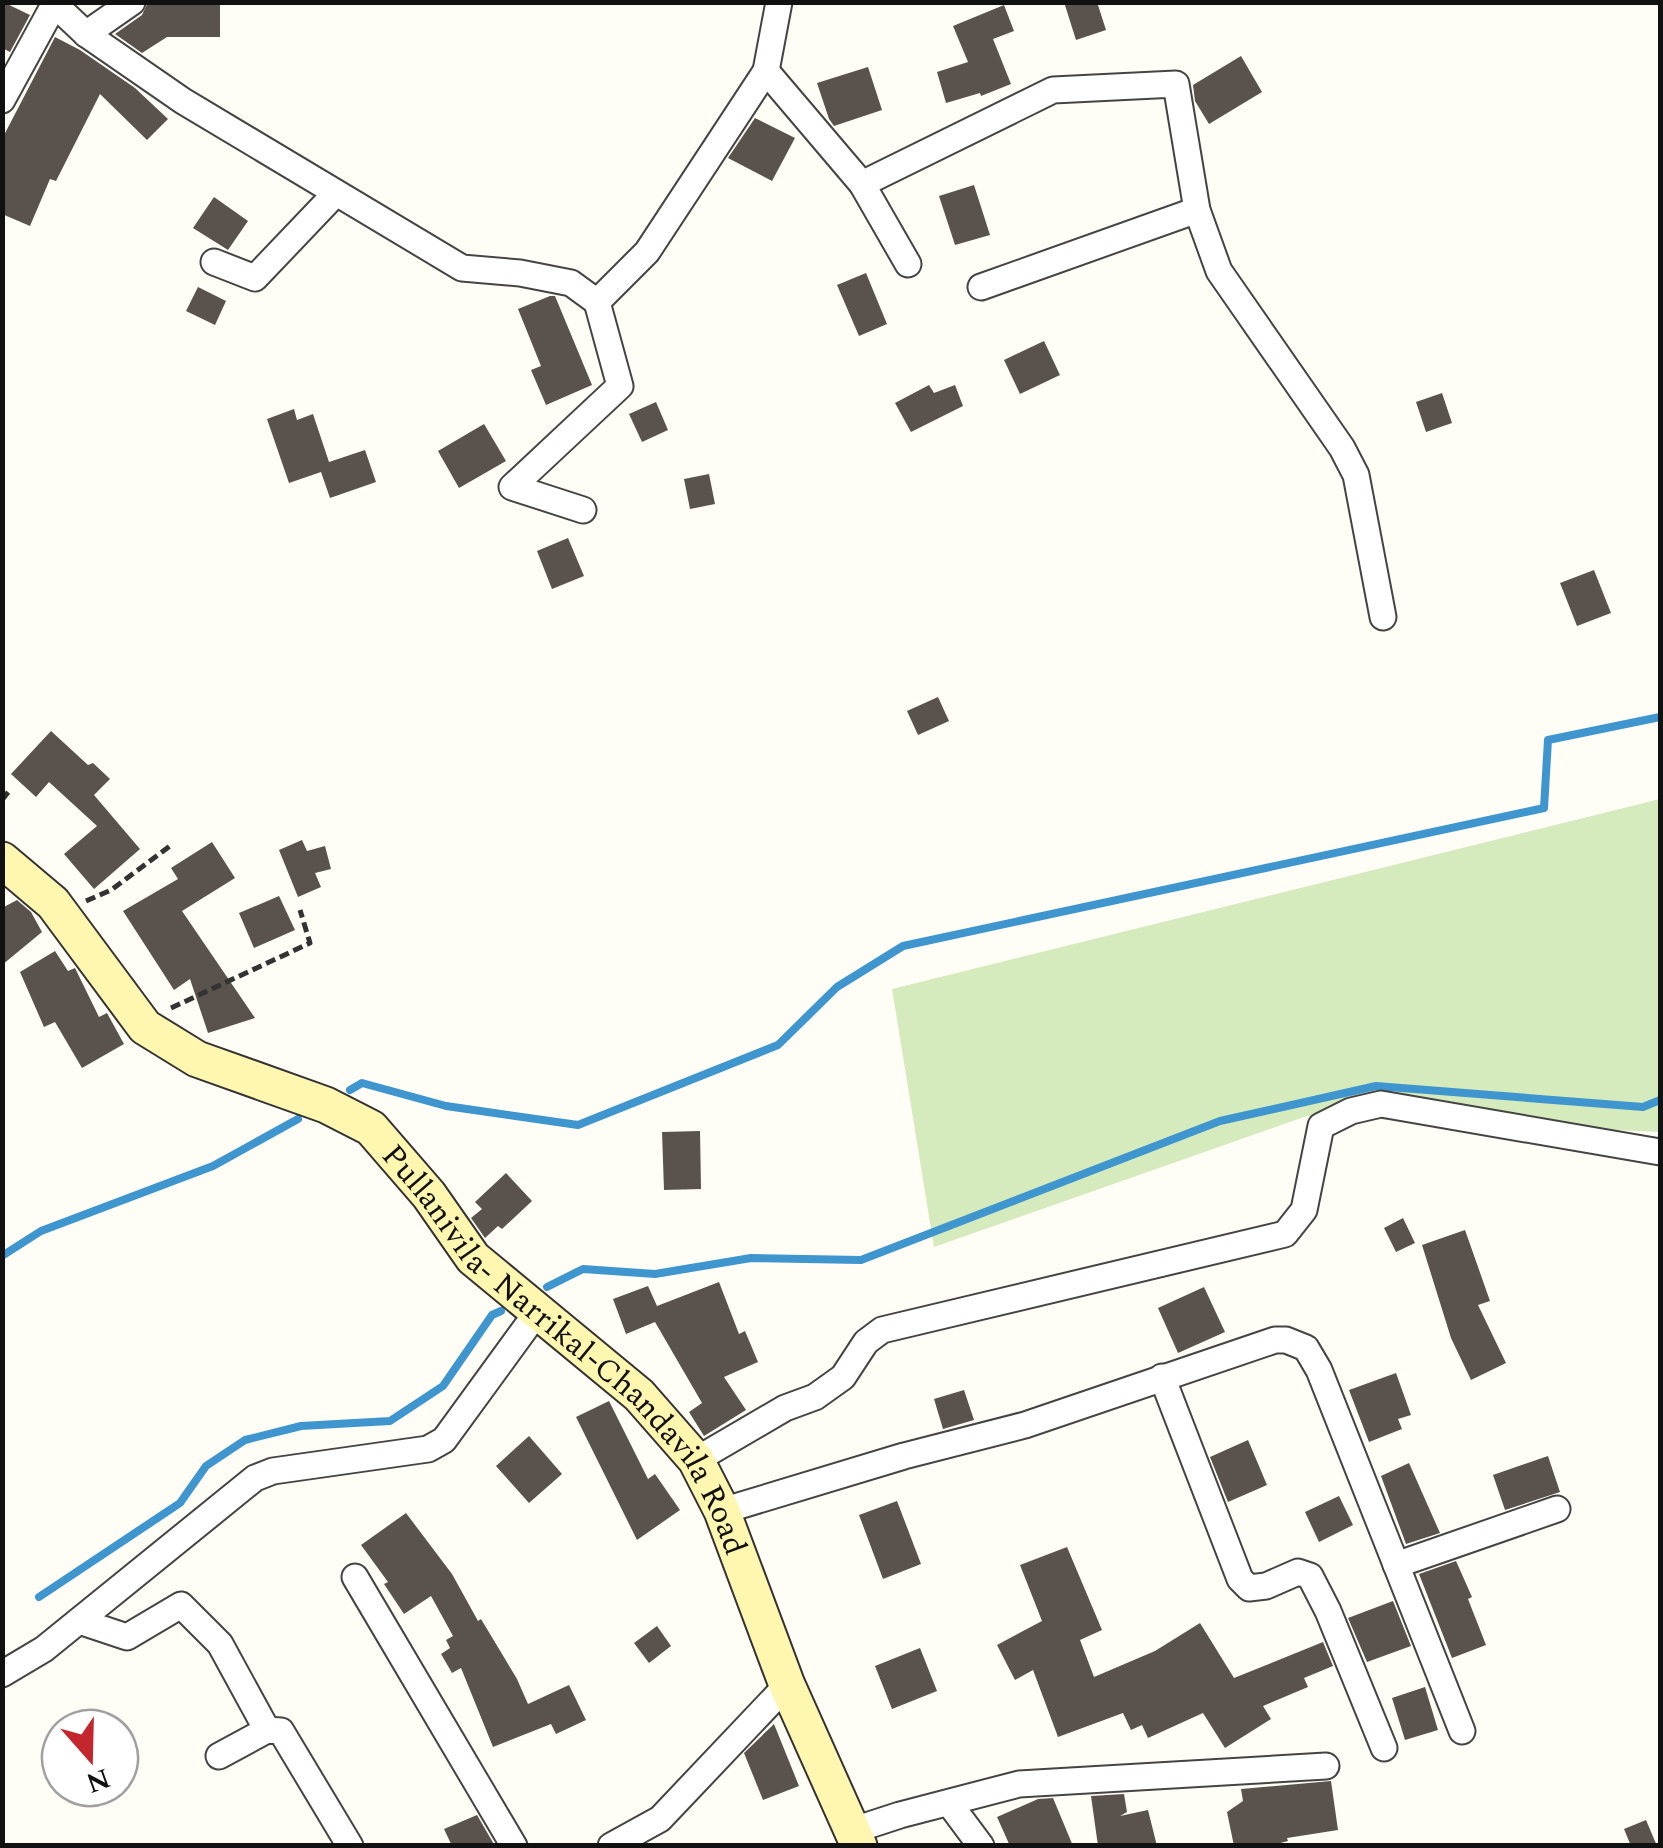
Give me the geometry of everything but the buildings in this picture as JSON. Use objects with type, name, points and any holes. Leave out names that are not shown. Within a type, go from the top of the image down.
[{"type":"street","points":[[86,34],[132,2]]},
{"type":"street","points":[[597,302],[647,252],[766,71],[779,2]]},
{"type":"street","points":[[2,100],[53,4],[86,34],[183,101],[462,268],[520,272],[571,284],[597,302],[620,386],[512,487],[583,510]]},
{"type":"street","points":[[766,71],[862,184],[908,264]]},
{"type":"street","points":[[862,184],[1054,90],[1176,84],[1198,210],[1219,271],[1342,448],[1356,475],[1383,617]]},
{"type":"street","points":[[214,262],[255,278],[336,193]]},
{"type":"street","points":[[981,287],[1198,210]]},
{"type":"street","name":"Pullanivila- Narrikal-Chandavila Road","points":[[2,860],[60,912],[143,1024],[197,1059],[326,1105],[372,1128],[428,1194],[473,1258],[639,1395],[696,1460],[722,1511],[787,1685],[855,1838]]},
{"type":"street","points":[[696,1460],[786,1408],[815,1397],[843,1376],[866,1342],[882,1330],[1285,1234],[1304,1210],[1321,1126],[1351,1111],[1381,1104],[1660,1152]]},
{"type":"street","points":[[2,1674],[44,1649],[255,1478],[272,1471],[428,1449],[444,1440],[538,1312]]},
{"type":"street","points":[[722,1511],[904,1456],[1025,1425],[1275,1340],[1286,1340],[1306,1348],[1319,1370],[1462,1732]]},
{"type":"street","points":[[1162,1378],[1240,1579],[1249,1588],[1266,1586],[1298,1572],[1310,1576],[1384,1748]]},
{"type":"street","points":[[1396,1564],[1557,1509]]},
{"type":"street","points":[[356,1577],[514,1846]]},
{"type":"street","points":[[79,1621],[127,1637],[181,1605],[220,1644],[267,1730]]},
{"type":"street","points":[[611,1846],[660,1819],[787,1685]]},
{"type":"street","points":[[219,1756],[267,1730],[281,1731],[350,1846]]},
{"type":"street","points":[[855,1838],[900,1815],[1020,1784],[1326,1766]]},
{"type":"street","points":[[950,1804],[981,1846]]},
{"type":"path","points":[[2,800],[9,791]]},
{"type":"path","points":[[60,912],[110,890],[170,846]]},
{"type":"path","points":[[143,1024],[192,996],[310,943],[300,910]]},
{"type":"green space","points":[[1660,799],[1660,1132],[1307,1116],[934,1247],[892,989]]},
{"type":"waterway","points":[[350,1090],[362,1083],[446,1106],[578,1125],[778,1045],[837,987],[903,946],[1544,808],[1548,740],[1660,717]]},
{"type":"waterway","points":[[547,1287],[583,1269],[655,1274],[751,1258],[861,1260],[1220,1121],[1376,1086],[1643,1107],[1660,1100]]},
{"type":"waterway","points":[[2,1256],[41,1231],[213,1166],[298,1119]]},
{"type":"waterway","points":[[39,1597],[180,1503],[206,1466],[245,1440],[301,1426],[390,1421],[443,1386],[492,1315],[501,1311]]}]
